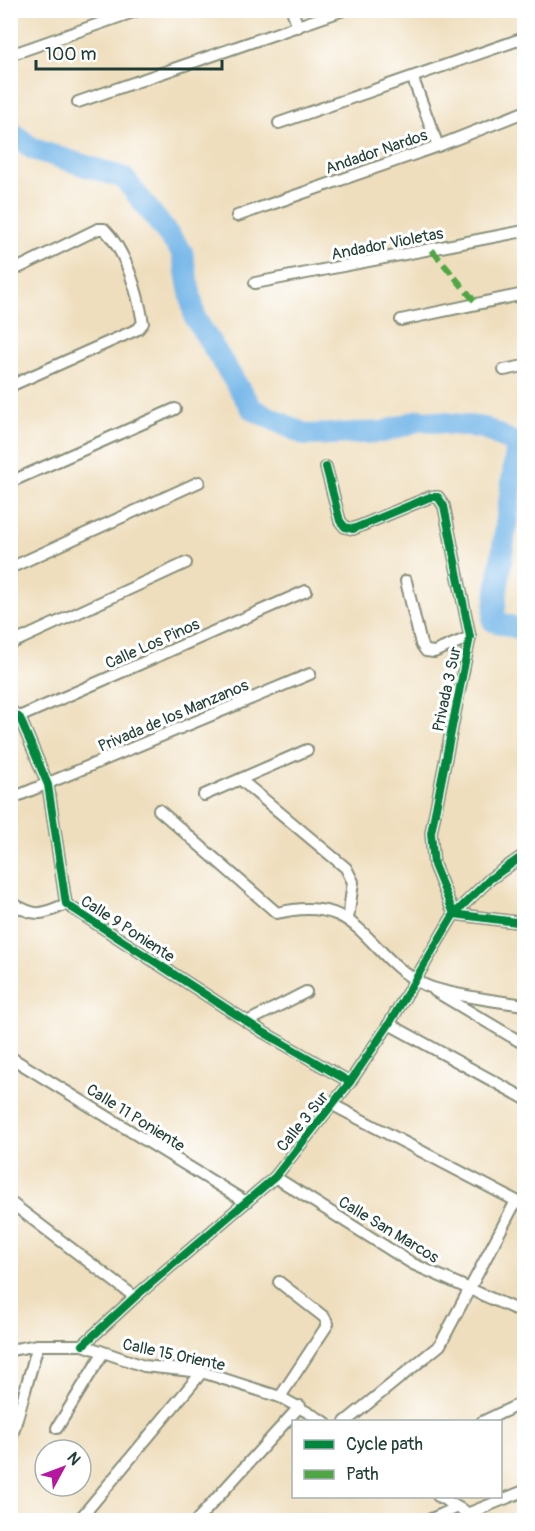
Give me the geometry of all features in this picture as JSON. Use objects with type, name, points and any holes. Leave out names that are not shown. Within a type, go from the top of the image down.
[{"type":"street","points":[[10,55],[139,10]]},
{"type":"street","points":[[292,10],[298,27]]},
{"type":"street","points":[[78,102],[344,10]]},
{"type":"street","points":[[279,123],[413,79],[525,38]]},
{"type":"street","points":[[413,79],[438,146]]},
{"type":"street","name":"Andador Nardos","points":[[237,216],[438,146],[525,112]]},
{"type":"street","points":[[10,272],[98,229],[104,229],[112,237],[141,310],[143,322],[138,329],[10,386]]},
{"type":"street","name":"Andador Violetas","points":[[255,283],[525,231]]},
{"type":"street","points":[[401,320],[525,294]]},
{"type":"street","points":[[504,370],[525,366]]},
{"type":"street","points":[[10,482],[175,409]]},
{"type":"street","name":"Privada 3 Sur","points":[[326,467],[340,521],[345,527],[352,529],[430,497],[438,497],[444,506],[470,637],[431,833],[434,865],[454,914]]},
{"type":"street","points":[[10,568],[199,482]]},
{"type":"street","points":[[10,644],[186,563]]},
{"type":"street","points":[[406,581],[421,644],[426,651],[434,652],[470,637]]},
{"type":"street","name":"Calle Los Pinos","points":[[15,719],[306,591]]},
{"type":"street","name":"Privada de los Manzanos","points":[[10,799],[310,674]]},
{"type":"street","points":[[10,710],[15,719]]},
{"type":"street","name":"Calle 9 Poniente","points":[[15,719],[48,785],[66,904],[247,1022],[350,1082]]},
{"type":"street","points":[[204,795],[307,750]]},
{"type":"street","points":[[241,780],[346,868],[352,882],[348,919]]},
{"type":"street","points":[[159,810],[277,913],[298,908],[319,908],[348,919],[401,969],[415,979],[525,1044]]},
{"type":"street","name":"Calle 3 Sur","points":[[84,1345],[135,1297],[275,1177],[350,1082],[389,1024],[454,914],[490,879],[525,855]]},
{"type":"street","points":[[10,902],[34,915],[42,915],[66,904]]},
{"type":"street","points":[[454,914],[525,923]]},
{"type":"street","points":[[427,986],[525,1005]]},
{"type":"street","points":[[247,1022],[306,992]]},
{"type":"street","points":[[389,1024],[525,1098]]},
{"type":"street","name":"Calle 11 Poniente","points":[[10,1057],[246,1202]]},
{"type":"street","points":[[333,1105],[520,1203],[469,1288],[440,1346],[348,1420]]},
{"type":"street","name":"Calle San Marcos","points":[[275,1177],[413,1264],[525,1313]]},
{"type":"street","points":[[10,1202],[135,1297]]},
{"type":"street","points":[[279,1282],[324,1317],[328,1324],[280,1397]]},
{"type":"street","points":[[10,1443],[38,1345]]},
{"type":"street","name":"Calle 15 Oriente","points":[[10,1350],[38,1345],[84,1345],[144,1366],[202,1372],[280,1397],[322,1420]]},
{"type":"street","points":[[57,1428],[103,1353]]},
{"type":"street","points":[[79,1521],[202,1372]]},
{"type":"street","points":[[486,1420],[525,1402]]},
{"type":"street","points":[[197,1521],[300,1406]]},
{"type":"street","points":[[467,1514],[525,1491]]},
{"type":"street","points":[[440,1498],[480,1521]]},
{"type":"street","points":[[429,1521],[456,1508]]},
{"type":"waterway","points":[[10,131],[33,149],[124,178],[182,252],[195,318],[252,409],[306,435],[383,432],[420,420],[484,428],[517,444],[493,621],[524,630]]},
{"type":"marked path","points":[[432,250],[477,304]]},
{"type":"cycle path","points":[[326,467],[340,521],[345,527],[353,529],[430,497],[438,497],[444,506],[470,637],[431,833],[434,865],[454,914],[524,923]]},
{"type":"cycle path","points":[[10,710],[20,718],[48,785],[66,904],[263,1032],[350,1082]]},
{"type":"cycle path","points":[[83,1345],[135,1297],[275,1177],[350,1082],[389,1024],[454,914],[490,879],[524,855]]}]
